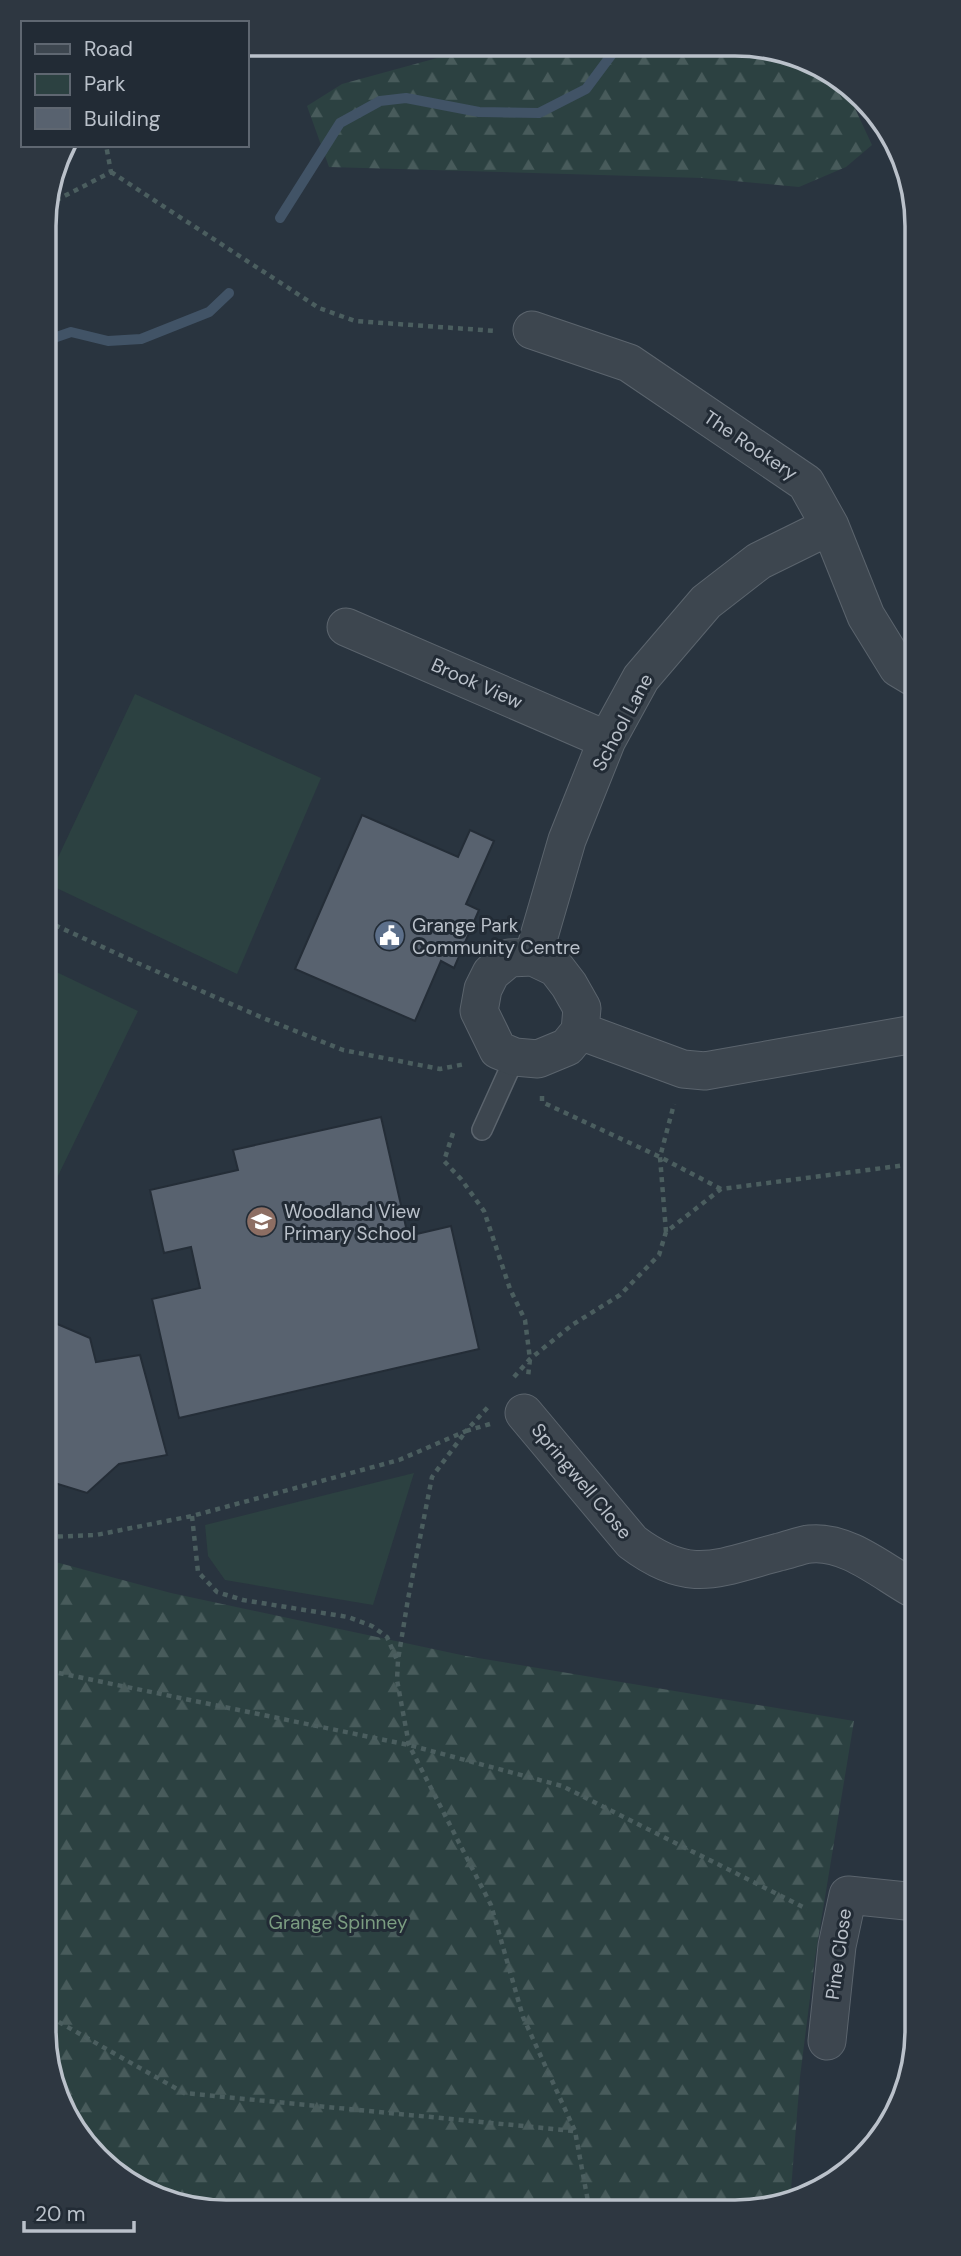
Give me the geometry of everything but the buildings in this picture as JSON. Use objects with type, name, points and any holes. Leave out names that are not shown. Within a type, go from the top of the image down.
[{"type":"street","name":"The Rookery","points":[[532,330],[629,363],[806,483],[831,526],[866,616],[898,668],[905,672]]},
{"type":"street","name":"School Lane","points":[[533,957],[567,840],[607,740],[641,678],[706,602],[759,561],[831,526]]},
{"type":"street","name":"Brook View","points":[[346,626],[607,740]]},
{"type":"street","points":[[533,957],[556,968],[582,1008],[580,1031],[567,1047],[527,1058],[498,1050],[480,1011],[483,989],[491,973],[509,958],[533,957]]},
{"type":"street","points":[[580,1031],[683,1069],[705,1071],[905,1036]]},
{"type":"street","name":"Springwell Close","points":[[510,1398],[632,1542],[670,1565],[692,1569],[729,1567],[811,1544],[845,1549],[905,1584]]},
{"type":"street","name":"Pine Close","points":[[827,2041],[840,1926],[848,1895],[905,1901]]},
{"type":"lane","points":[[482,1130],[527,1058]]},
{"type":"path","points":[[107,147],[111,172],[320,308],[355,321],[485,332],[532,330]]},
{"type":"path","points":[[58,199],[111,172]]},
{"type":"path","points":[[56,926],[216,998],[343,1050],[440,1069],[468,1063],[468,1075]]},
{"type":"path","points":[[527,1058],[542,1102],[660,1157],[721,1189]]},
{"type":"path","points":[[56,1537],[96,1535],[192,1516],[399,1461],[466,1432],[510,1398],[530,1359],[572,1325],[620,1295],[659,1255],[666,1232],[660,1157],[683,1069]]},
{"type":"path","points":[[453,1130],[444,1161],[484,1211],[510,1289],[525,1320],[530,1359],[510,1398],[466,1432],[432,1476],[398,1660],[397,1680],[409,1745],[491,1905],[523,2017],[575,2131],[588,2200]]},
{"type":"path","points":[[666,1232],[721,1189],[905,1165]]},
{"type":"path","points":[[192,1516],[198,1572],[217,1592],[243,1601],[348,1616],[372,1626],[387,1637],[398,1660]]},
{"type":"path","points":[[56,1672],[409,1745],[562,1786],[840,1926]]},
{"type":"path","points":[[56,2020],[184,2093],[575,2131]]},
{"type":"green space","points":[[444,56],[757,57],[790,65],[810,74],[847,98],[853,104],[872,145],[846,167],[799,187],[702,178],[329,167],[307,106],[342,84]]},
{"type":"green space","points":[[135,694],[321,778],[237,974],[56,888],[56,862]]},
{"type":"green space","points":[[56,972],[138,1011],[56,1180]]},
{"type":"green space","points":[[414,1473],[373,1605],[225,1580],[208,1556],[205,1525]]},
{"type":"green space","name":"Grange Spinney","points":[[56,1562],[171,1593],[466,1656],[854,1721],[815,1958],[800,2077],[791,2190],[757,2199],[735,2200],[206,2199],[171,2191],[122,2165],[91,2134],[69,2095],[62,2074],[56,2030]]},
{"type":"waterway","points":[[280,218],[340,123],[380,101],[406,98],[479,112],[539,113],[586,89],[611,56]]},
{"type":"waterway","points":[[56,337],[71,332],[108,341],[141,339],[209,312],[229,293]]},
{"type":"place","name":"Grange Park Community Centre","points":[[389,936]]},
{"type":"place","name":"Woodland View Primary School","points":[[261,1222]]}]
